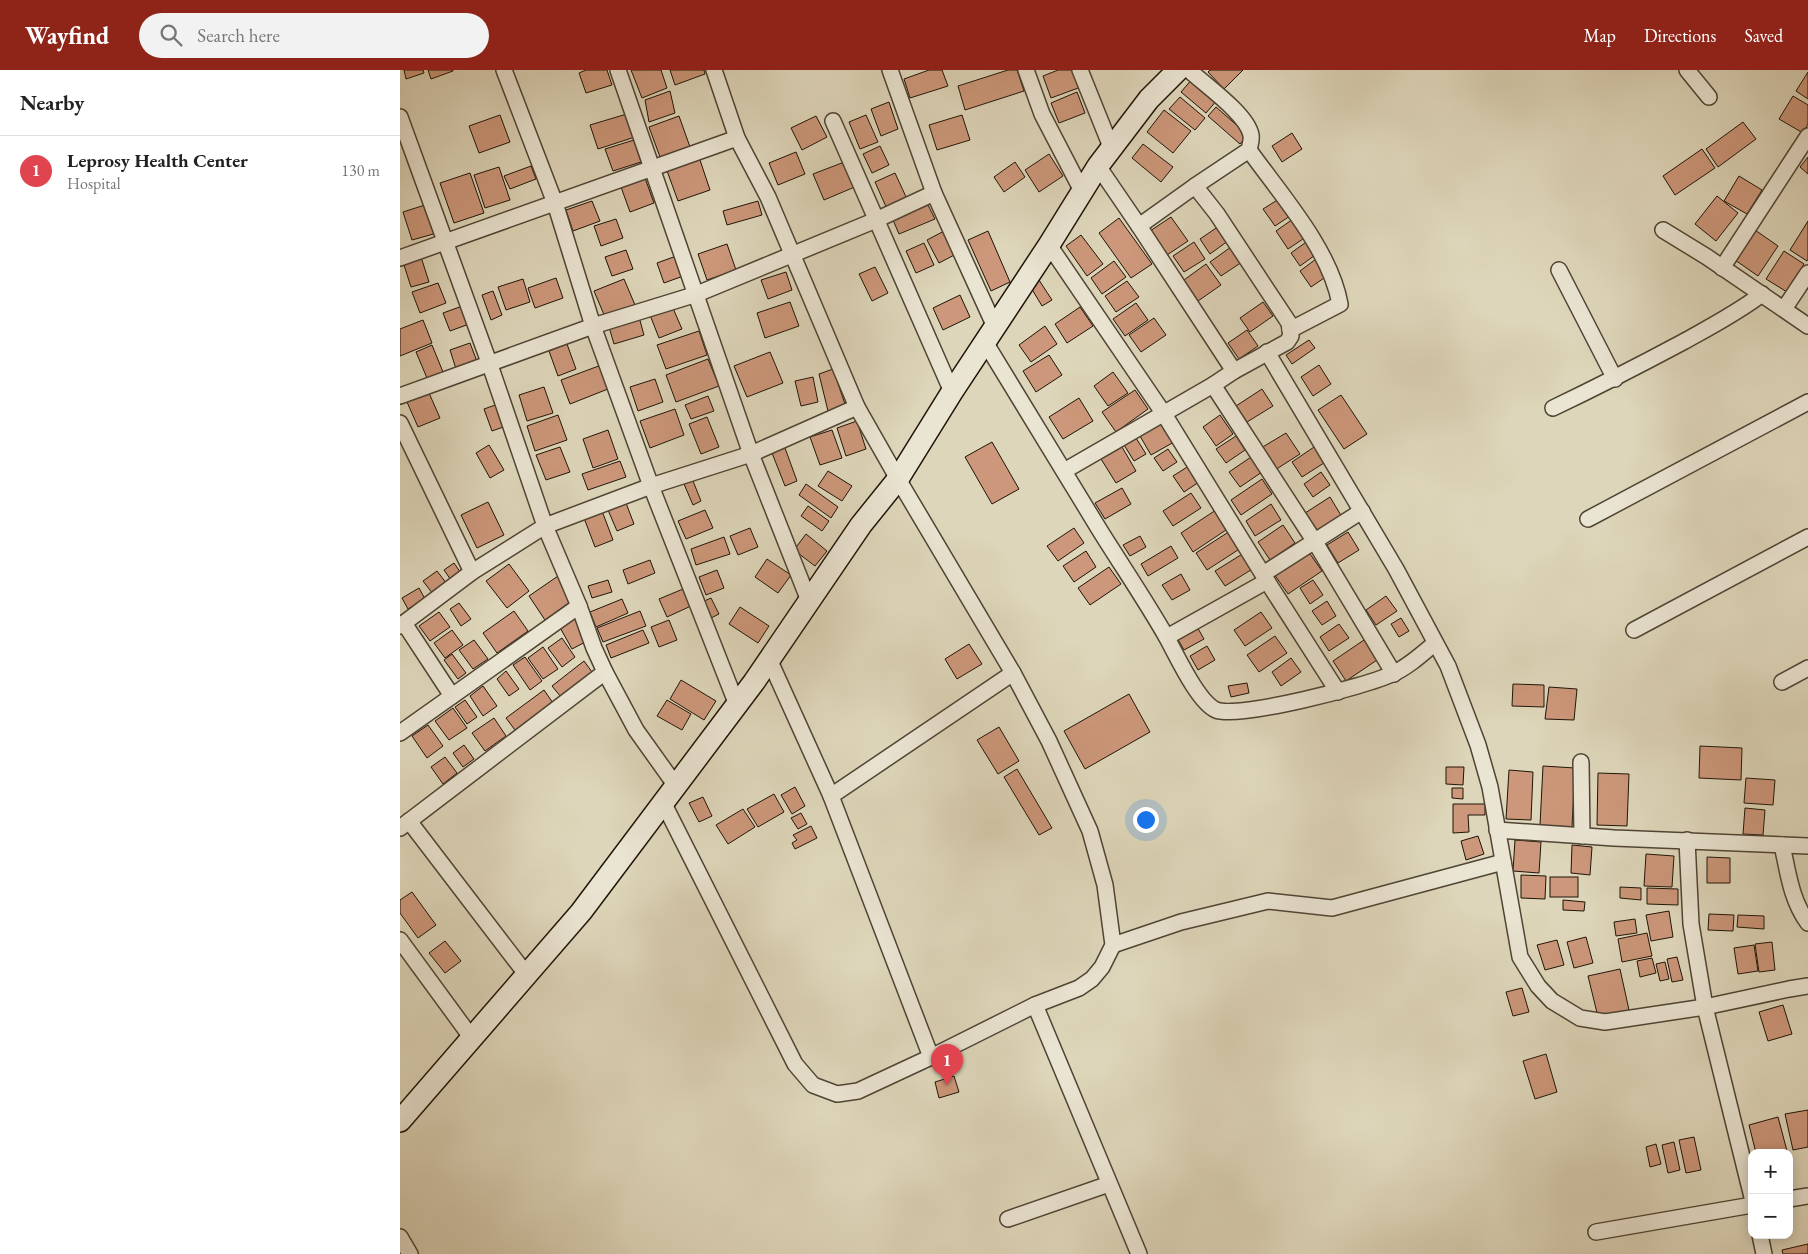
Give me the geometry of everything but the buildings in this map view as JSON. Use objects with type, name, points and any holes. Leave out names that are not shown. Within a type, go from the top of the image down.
[{"type":"street","points":[[504,70],[555,203],[593,326],[651,486],[737,705]]},
{"type":"street","points":[[618,70],[751,454],[809,601]]},
{"type":"street","points":[[664,804],[795,1064],[813,1085],[837,1094],[858,1091],[1035,1005],[1079,988],[1092,979],[1102,967],[1113,945],[1105,885],[1090,831],[1049,741],[1013,673],[857,406],[768,197],[737,138],[714,70]]},
{"type":"street","points":[[890,70],[934,193],[990,335],[1064,471],[1167,637],[1199,694],[1207,704],[1216,710],[1227,712],[1247,711],[1338,692],[1394,674],[1435,643]]},
{"type":"street","points":[[1026,70],[1042,114],[1082,191]]},
{"type":"street","points":[[1080,70],[1111,147]]},
{"type":"street","points":[[400,1121],[581,912],[664,804],[737,705],[861,525],[898,479],[952,392],[1111,147],[1149,100],[1178,70]]},
{"type":"street","points":[[1140,226],[1249,150],[1252,141],[1246,123],[1189,70]]},
{"type":"street","points":[[1687,70],[1709,97]]},
{"type":"street","points":[[400,117],[490,365],[545,526],[579,606],[594,648],[636,730],[676,786]]},
{"type":"street","points":[[833,122],[952,392]]},
{"type":"street","points":[[1722,268],[1808,136]]},
{"type":"street","points":[[400,258],[737,138]]},
{"type":"street","points":[[1249,150],[1317,245],[1338,292],[1340,304],[1290,330]]},
{"type":"street","points":[[1098,166],[1140,226],[1234,371]]},
{"type":"street","points":[[1064,471],[1287,342],[1291,336],[1289,323],[1195,186]]},
{"type":"street","points":[[400,396],[490,365],[593,326],[696,294],[876,220],[934,193]]},
{"type":"street","points":[[1662,230],[1808,326]]},
{"type":"street","points":[[1049,245],[1164,414],[1338,692]]},
{"type":"street","points":[[1559,270],[1616,379]]},
{"type":"street","points":[[1784,309],[1808,273]]},
{"type":"street","points":[[1553,408],[1616,379],[1747,306],[1762,294]]},
{"type":"street","points":[[1267,352],[1396,569],[1448,666],[1478,745],[1490,787],[1520,957],[1538,986],[1552,1001],[1580,1018],[1605,1022],[1705,1007],[1808,986]]},
{"type":"street","points":[[1213,385],[1315,542],[1394,674]]},
{"type":"street","points":[[1588,518],[1808,402]]},
{"type":"street","points":[[452,696],[402,624],[472,572],[545,526],[651,486],[751,454],[857,406]]},
{"type":"street","points":[[400,423],[472,572]]},
{"type":"street","points":[[1167,637],[1265,577],[1362,512]]},
{"type":"street","points":[[1634,630],[1808,538]]},
{"type":"street","points":[[400,733],[579,606]]},
{"type":"street","points":[[769,659],[831,796],[931,1057]]},
{"type":"street","points":[[1782,682],[1808,668]]},
{"type":"street","points":[[526,974],[405,825],[605,672]]},
{"type":"street","points":[[831,796],[1013,673]]},
{"type":"street","points":[[1581,762],[1582,836]]},
{"type":"street","points":[[1497,830],[1582,836],[1808,846]]},
{"type":"street","points":[[1688,840],[1691,924],[1705,1007],[1751,1194]]},
{"type":"street","points":[[1782,845],[1793,896],[1808,923]]},
{"type":"street","points":[[1113,945],[1181,922],[1268,901],[1332,908],[1503,862]]},
{"type":"street","points":[[400,940],[471,1037]]},
{"type":"street","points":[[1035,1005],[1139,1254]]},
{"type":"street","points":[[1008,1219],[1109,1184]]},
{"type":"street","points":[[1793,1198],[1808,1196]]},
{"type":"street","points":[[1596,1232],[1748,1206]]},
{"type":"street","points":[[400,1237],[410,1254]]},
{"type":"street","points":[[1761,1239],[1764,1254]]},
{"type":"place","name":"Leprosy Health Center","points":[[947,1085]]}]
